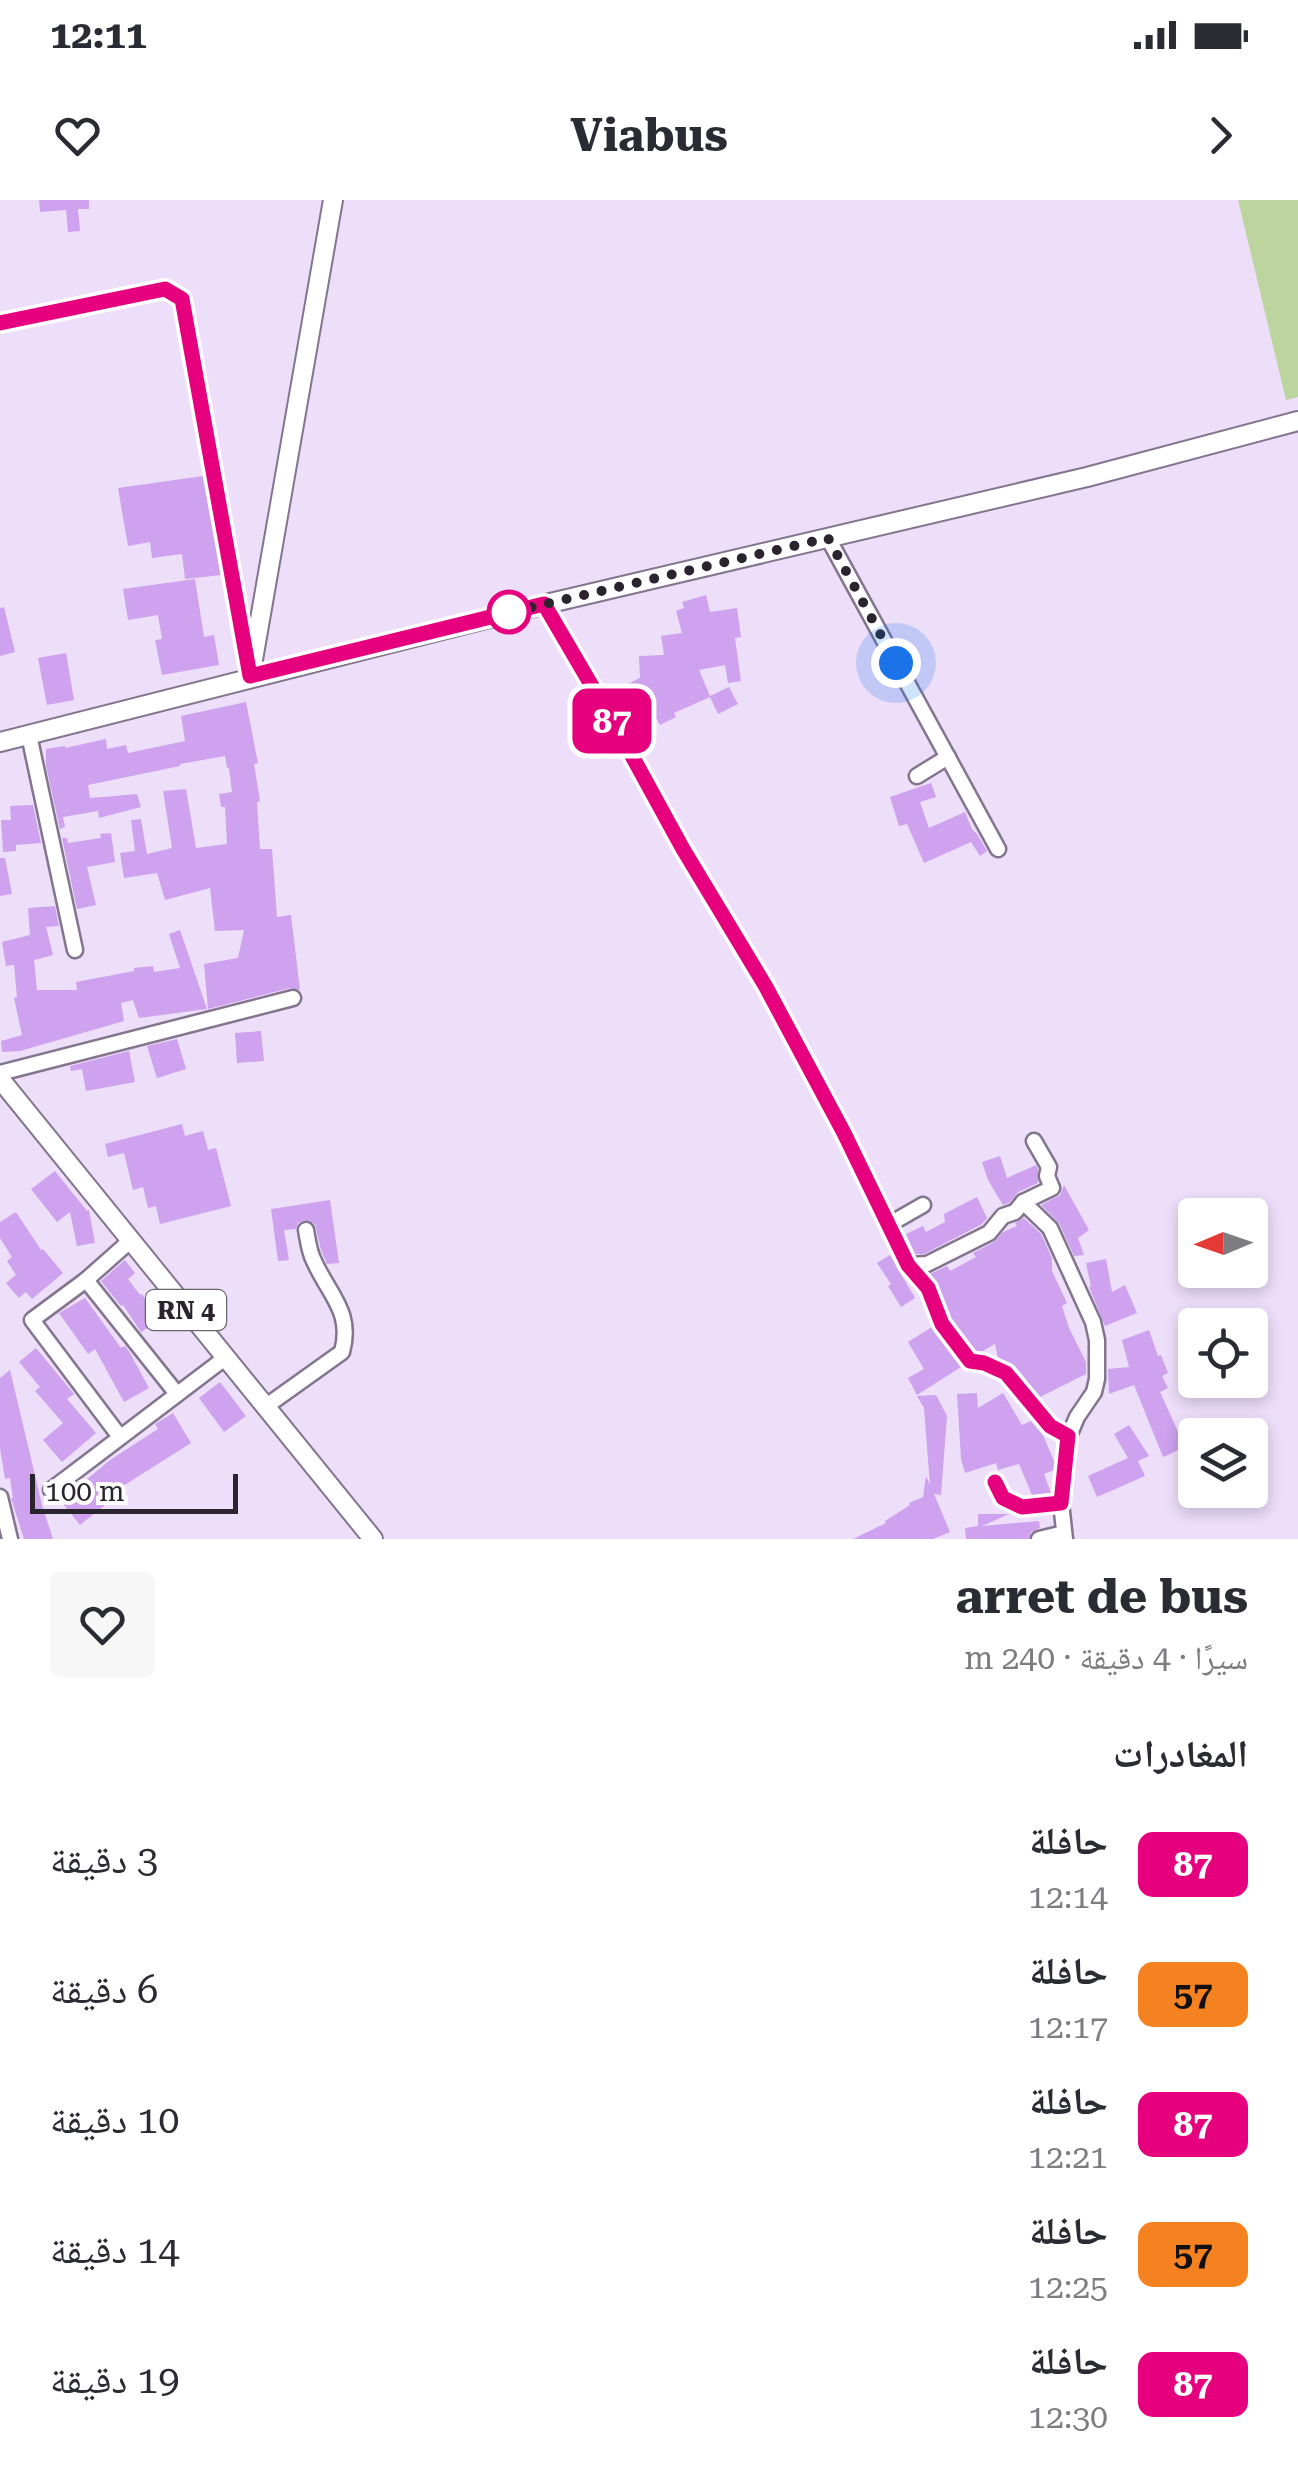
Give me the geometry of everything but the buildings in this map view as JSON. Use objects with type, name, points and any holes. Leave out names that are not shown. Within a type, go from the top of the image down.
[{"type":"main road","points":[[250,676],[333,200]]},
{"type":"main road","points":[[0,742],[250,676],[1087,477],[1298,421]]},
{"type":"main road","name":"RN 4","points":[[0,1076],[373,1539]]},
{"type":"street","points":[[0,323],[165,289],[182,299],[250,676]]},
{"type":"street","points":[[828,538],[998,849]]},
{"type":"street","points":[[544,604],[766,987],[844,1133],[908,1265],[928,1288],[942,1324],[970,1361],[1006,1373],[1050,1426],[1068,1436]]},
{"type":"street","points":[[29,735],[76,950]]},
{"type":"street","points":[[917,776],[948,757]]},
{"type":"street","points":[[0,1076],[293,998]]},
{"type":"street","points":[[908,1265],[927,1264],[989,1233],[1003,1216],[1052,1188],[1047,1176],[1049,1167],[1034,1141]]},
{"type":"street","points":[[1024,1202],[1050,1228],[1093,1322],[1097,1340],[1098,1379],[1068,1436],[1061,1503],[1064,1536],[1039,1539]]},
{"type":"street","points":[[888,1225],[923,1205]]},
{"type":"street","points":[[265,1407],[342,1352],[346,1336],[346,1323],[312,1257],[306,1230]]},
{"type":"street","points":[[120,1438],[32,1320],[130,1241]]},
{"type":"street","points":[[86,1280],[177,1394]]},
{"type":"street","points":[[51,1490],[225,1358]]},
{"type":"street","points":[[995,1482],[1003,1498],[1022,1507],[1061,1503]]},
{"type":"street","points":[[0,1497],[10,1539]]},
{"type":"green space","points":[[1238,200],[1298,200],[1298,397],[1286,400]]},
{"type":"bus line","name":"87","points":[[0,323],[165,289],[182,299],[250,676],[544,604],[766,987],[844,1133],[908,1265],[928,1288],[942,1324],[970,1361],[1006,1373],[1050,1426],[1068,1436],[1061,1503],[1022,1507],[1003,1498],[995,1482]]},
{"type":"route","points":[[509,612],[494,616],[828,538],[896,663]]}]
